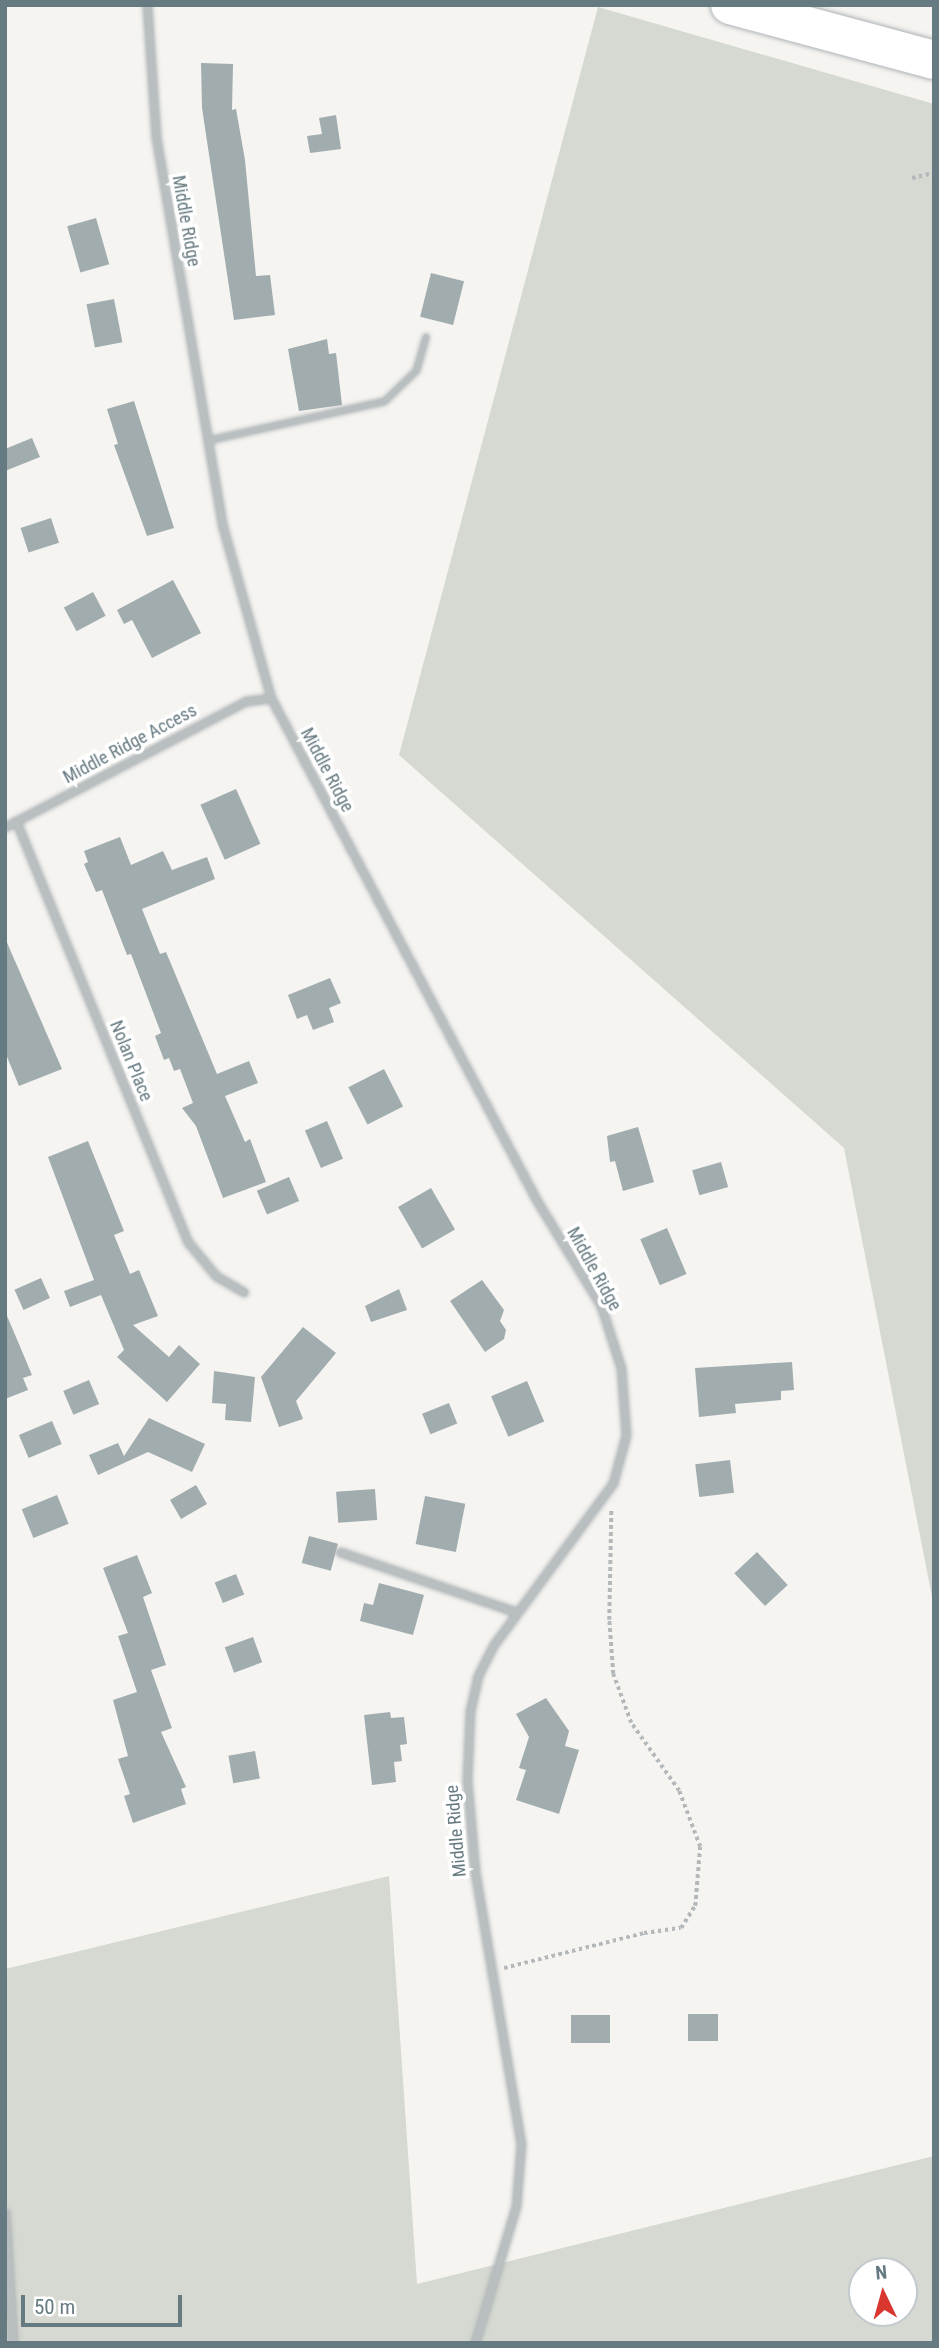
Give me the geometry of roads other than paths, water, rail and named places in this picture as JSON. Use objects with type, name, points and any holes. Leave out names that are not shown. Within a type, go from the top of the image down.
[{"type":"highway","points":[[730,5],[934,60]]},
{"type":"highway","points":[[878,46],[934,70]]},
{"type":"street","name":"Middle Ridge","points":[[147,5],[156,137],[222,524],[271,698],[537,1201],[601,1306],[621,1368],[626,1435],[609,1488],[516,1612],[478,1676],[468,1732],[471,1834],[521,2144],[516,2206],[475,2343]]},
{"type":"street","name":"Middle Ridge Access","points":[[5,827],[246,701],[271,698]]},
{"type":"street","name":"Nolan Place","points":[[16,821],[188,1241],[216,1276],[244,1292]]},
{"type":"street","points":[[340,1552],[516,1612]]},
{"type":"street","points":[[5,2213],[13,2343]]},
{"type":"lane","points":[[208,440],[384,401],[416,370],[426,336]]}]
